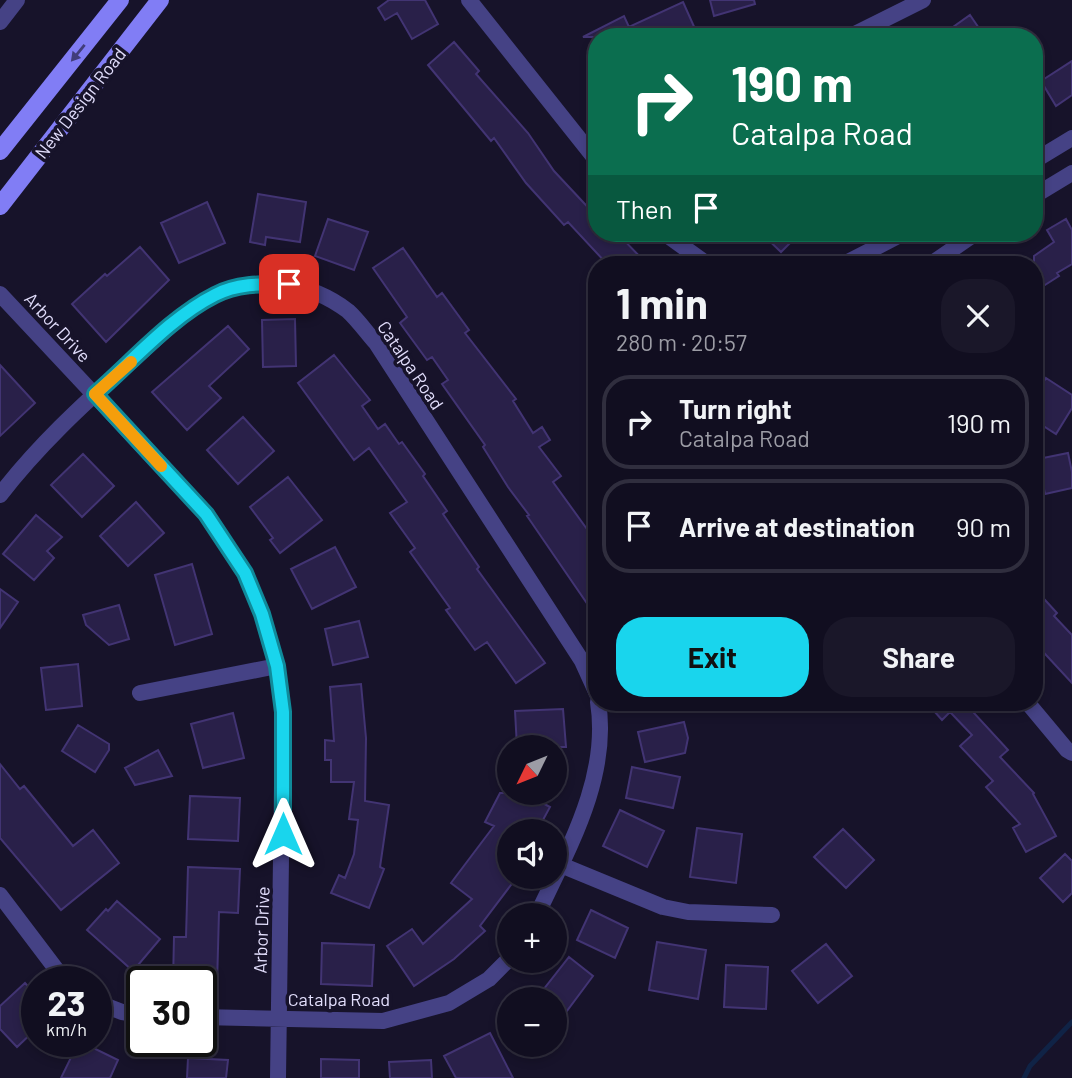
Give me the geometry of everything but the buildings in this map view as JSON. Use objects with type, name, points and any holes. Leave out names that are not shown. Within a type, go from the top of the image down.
[{"type":"main road","name":"New Design Road","points":[[0,151],[120,0]]},
{"type":"main road","name":"New Design Road","points":[[0,206],[160,0]]},
{"type":"street","points":[[0,22],[17,0]]},
{"type":"street","points":[[469,0],[588,148]]},
{"type":"street","points":[[867,28],[922,0]]},
{"type":"street","points":[[1043,156],[1072,138]]},
{"type":"street","points":[[1043,191],[1072,173]]},
{"type":"street","points":[[676,242],[696,256]]},
{"type":"street","points":[[859,256],[887,242]]},
{"type":"street","points":[[943,256],[963,242]]},
{"type":"street","name":"Catalpa Road","points":[[0,495],[41,446],[182,317],[216,294],[248,285],[289,284],[321,294],[349,313],[376,343],[588,674]]},
{"type":"street","name":"Arbor Drive","points":[[0,294],[206,514],[245,573],[262,614],[277,666],[283,712],[278,1078]]},
{"type":"street","points":[[141,693],[277,666]]},
{"type":"street","points":[[567,849],[598,766],[601,741],[599,711]]},
{"type":"street","points":[[1034,711],[1072,753]]},
{"type":"street","points":[[567,867],[663,907],[688,912],[772,915]]},
{"type":"street","points":[[0,895],[55,966]]},
{"type":"street","name":"Catalpa Road","points":[[217,1017],[383,1021],[449,1003],[470,992],[497,971]]},
{"type":"waterway","points":[[1024,1078],[1030,1066],[1072,1022]]},
{"type":"slow traffic","points":[[131,362],[95,394],[161,466]]},
{"type":"route","points":[[283,834],[283,712],[277,666],[262,614],[245,573],[206,514],[95,394],[182,317],[216,294],[248,285],[289,284]]}]
